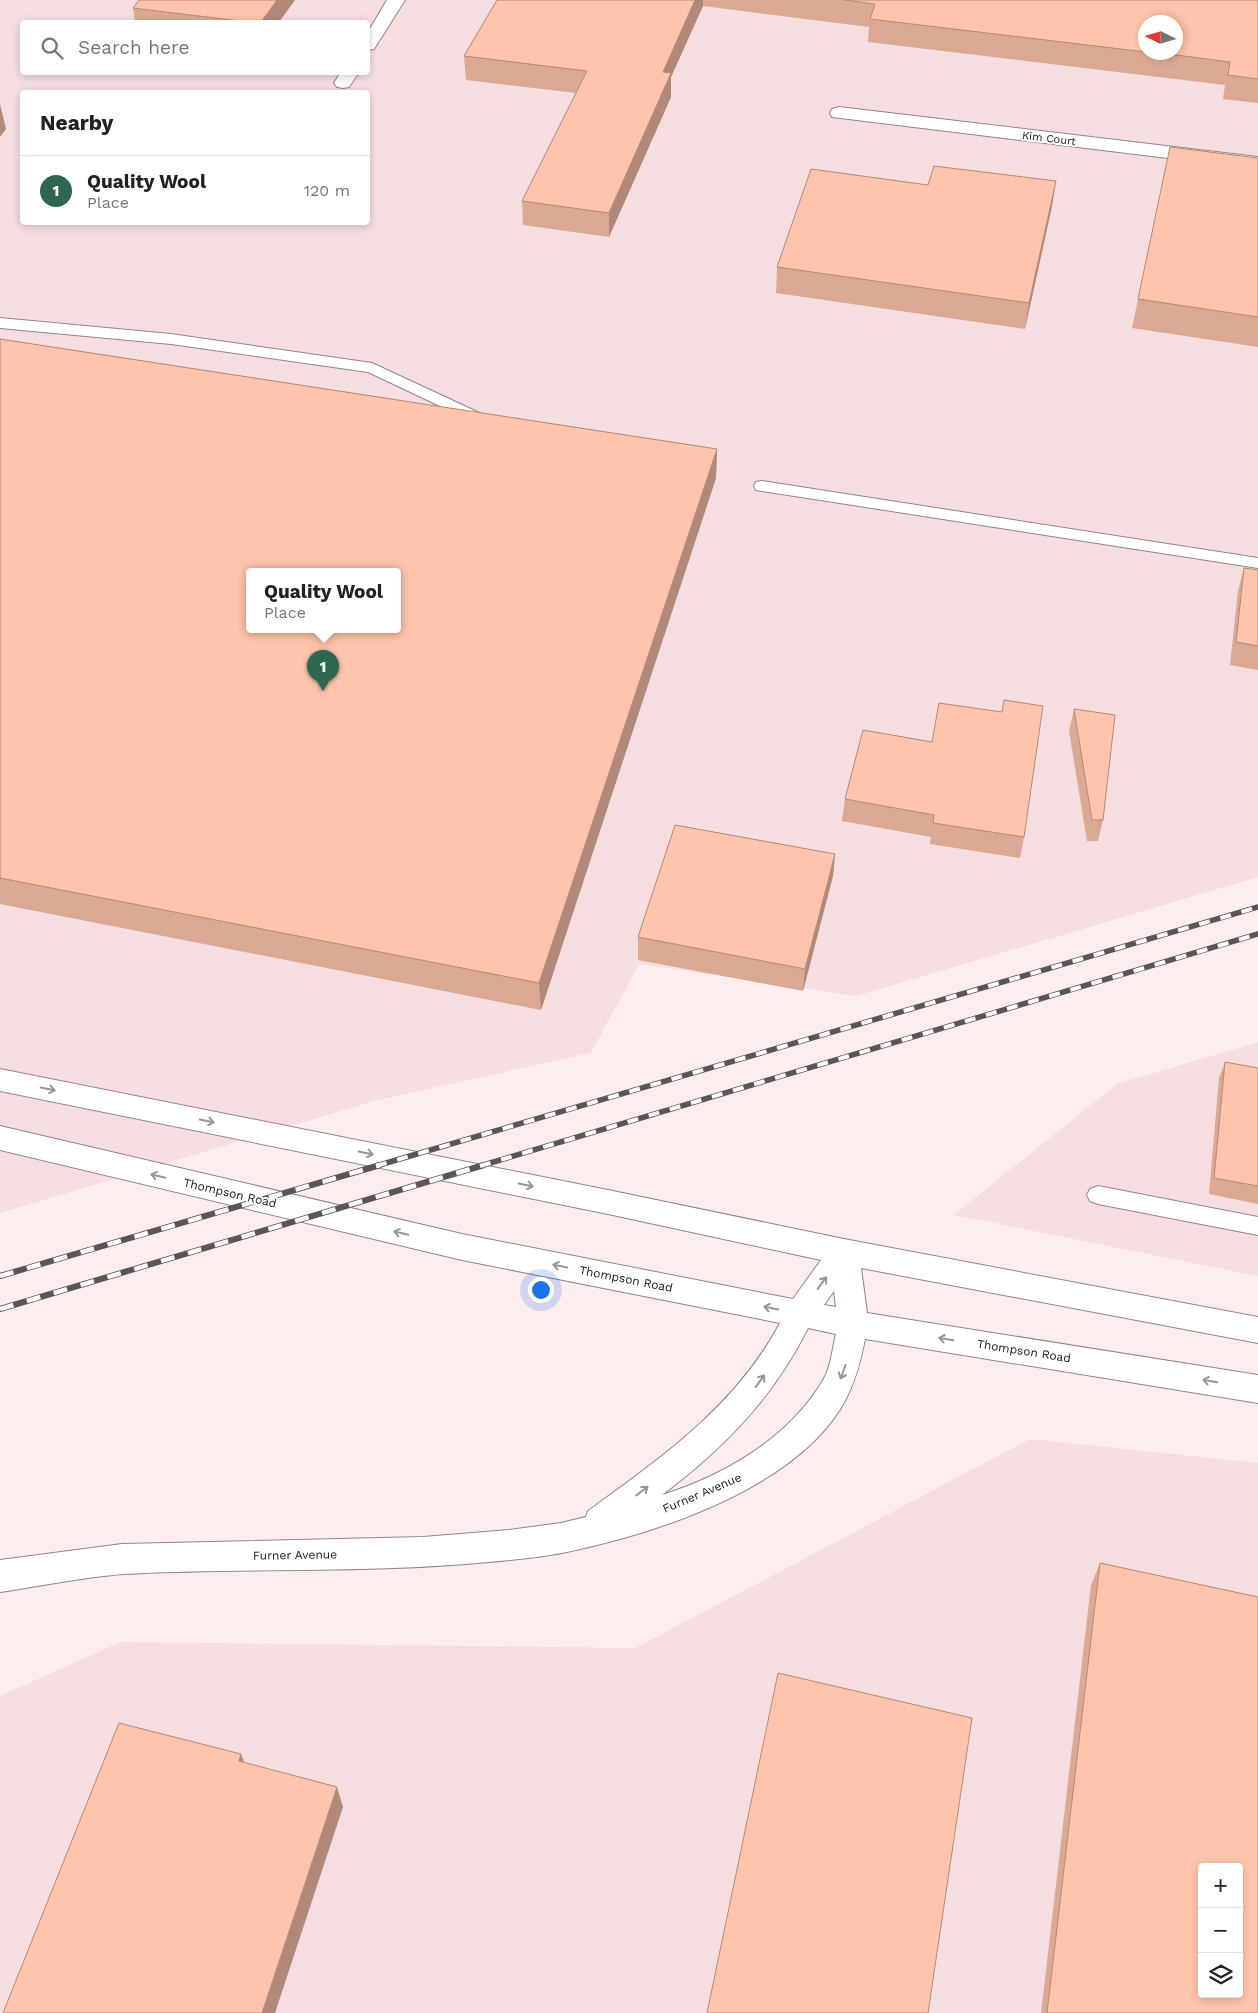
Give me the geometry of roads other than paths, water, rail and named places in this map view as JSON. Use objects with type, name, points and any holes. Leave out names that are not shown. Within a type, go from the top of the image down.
[{"type":"main road","points":[[370,42],[396,0]]},
{"type":"main road","name":"Kim Court","points":[[839,113],[1258,164]]},
{"type":"main road","points":[[0,1080],[608,1202],[844,1252],[1258,1330]]},
{"type":"main road","name":"Thompson Road","points":[[0,1138],[462,1247],[853,1324],[1258,1389]]},
{"type":"main road","name":"Furner Avenue","points":[[589,1531],[686,1458],[725,1422],[752,1392],[768,1370],[783,1347],[800,1314],[844,1252]]},
{"type":"main road","name":"Furner Avenue","points":[[0,1576],[122,1559],[423,1552],[540,1542],[611,1526],[684,1503],[736,1480],[774,1456],[809,1424],[834,1391],[844,1369],[853,1324],[844,1252]]},
{"type":"lane","points":[[0,323],[171,338],[372,368],[482,420]]},
{"type":"lane","points":[[762,486],[1258,563]]},
{"type":"lane","points":[[1098,1195],[1258,1226]]},
{"type":"railway","points":[[376,1166],[1258,907]]},
{"type":"railway","points":[[480,1166],[1258,934]]},
{"type":"railway","points":[[0,1276],[380,1165]]},
{"type":"railway","points":[[0,1309],[484,1165]]},
{"type":"place","name":"Quality Wool","points":[[323,691]]}]
